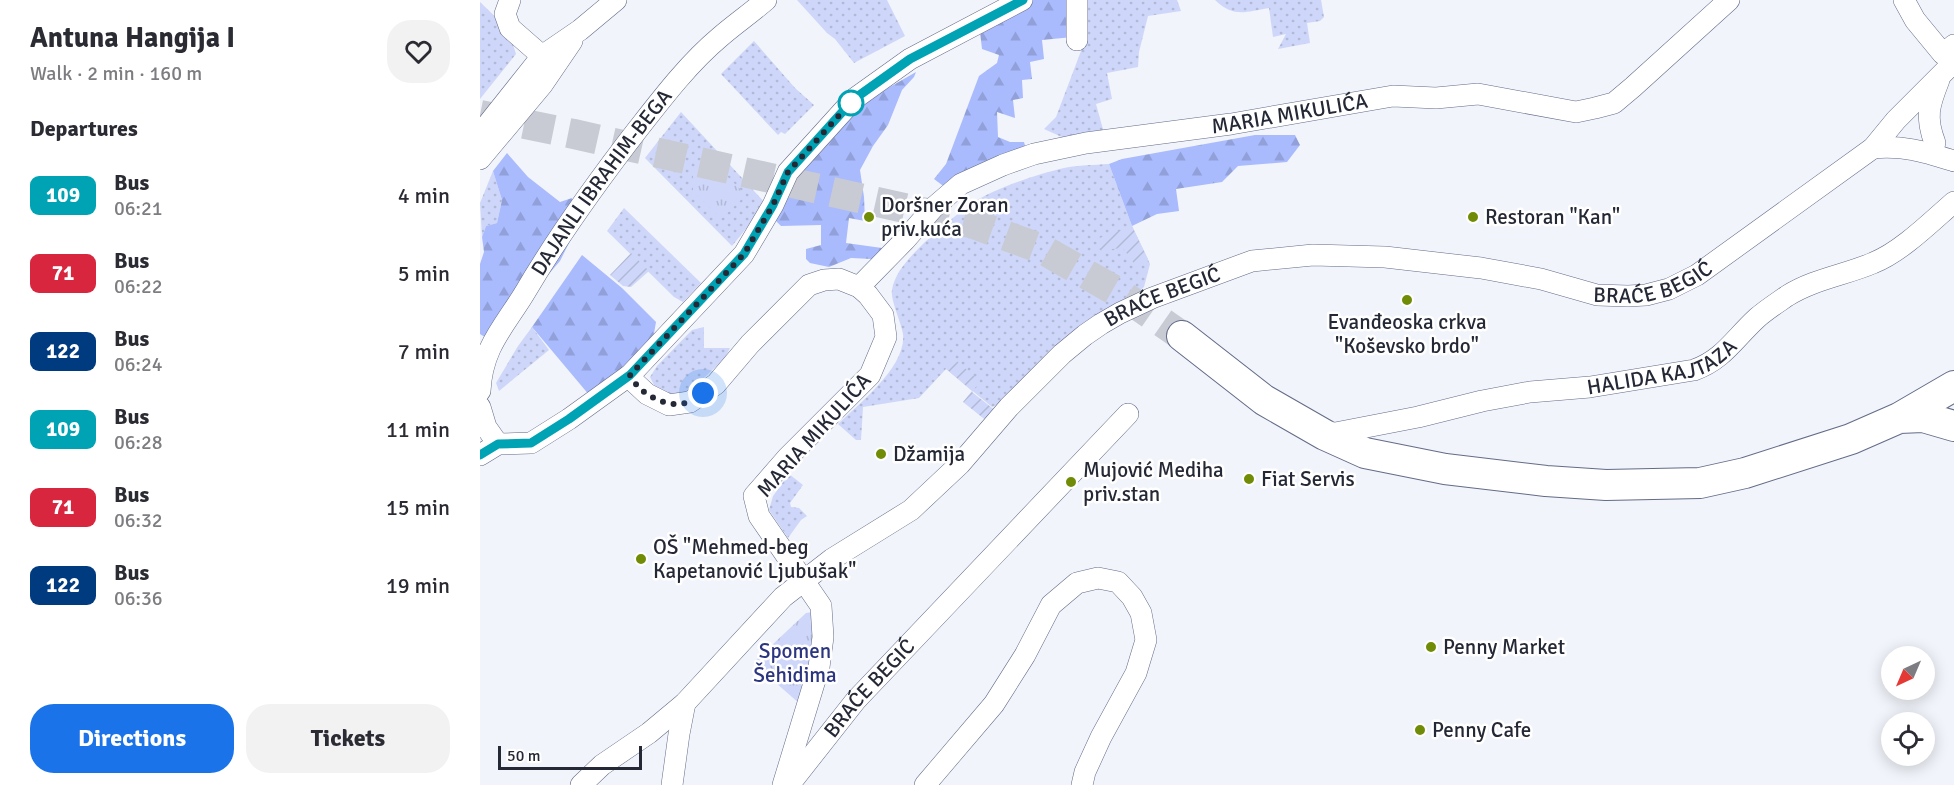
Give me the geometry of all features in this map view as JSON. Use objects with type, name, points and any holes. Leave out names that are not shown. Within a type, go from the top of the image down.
[{"type":"main road","points":[[1182,336],[1264,400],[1324,435],[1365,453],[1445,469],[1546,481],[1606,485],[1700,483],[1745,473],[1789,461],[1851,439],[1899,418],[1954,388]]},
{"type":"main road","points":[[1899,418],[1923,417],[1954,426],[1950,403],[1954,388]]},
{"type":"street","points":[[510,0],[505,14],[510,28],[542,56]]},
{"type":"street","points":[[480,134],[542,56],[580,30],[616,0]]},
{"type":"street","name":"DAJANLI IBRAHIM-BEGA","points":[[480,392],[481,370],[499,328],[514,310],[552,246],[610,165],[664,96],[710,46],[766,0]]},
{"type":"street","points":[[480,455],[498,444],[531,443],[630,375],[744,254],[773,205],[788,172],[854,99],[910,59],[1023,0]]},
{"type":"street","points":[[1077,0],[1077,40]]},
{"type":"street","name":"MARIA MIKULIĆA","points":[[783,785],[819,667],[823,637],[821,606],[759,516],[754,496],[788,457],[870,375],[886,337],[883,315],[859,287],[933,208],[961,184],[1034,154],[1086,143],[1231,124],[1393,96],[1436,98],[1478,94],[1576,112],[1595,108],[1614,103],[1729,0]]},
{"type":"street","points":[[1904,0],[1915,20],[1943,54],[1954,45]]},
{"type":"street","points":[[480,159],[542,85],[580,30]]},
{"type":"street","points":[[1935,143],[1929,129],[1930,102],[1948,68]]},
{"type":"street","name":"BRAĆE BEGIĆ","points":[[581,785],[603,765],[649,733],[685,703],[783,597],[862,539],[911,510],[960,464],[1036,379],[1085,335],[1120,313],[1152,298],[1252,261],[1313,255],[1385,257],[1481,268],[1541,279],[1597,295],[1646,295],[1668,289],[1697,275],[1873,148],[1896,120],[1948,68]]},
{"type":"street","points":[[1896,120],[1910,126],[1935,143],[1954,161]]},
{"type":"street","points":[[1873,148],[1891,146],[1920,150],[1954,161]]},
{"type":"street","name":"HALIDA KAJTAZA","points":[[1324,435],[1530,392],[1590,387],[1694,370],[1710,364],[1721,356],[1759,316],[1790,294],[1821,279],[1876,263],[1897,250],[1954,202]]},
{"type":"street","points":[[630,375],[647,394],[669,405],[690,402],[716,384],[750,344],[809,285],[824,280],[839,279],[859,287]]},
{"type":"street","points":[[480,407],[486,427],[498,444]]},
{"type":"street","name":"BRAĆE BEGIĆ","points":[[789,785],[856,700],[1128,414]]},
{"type":"street","points":[[925,785],[994,704],[1052,605],[1077,583],[1098,578],[1118,582],[1132,597],[1141,613],[1146,640],[1137,673],[1101,737],[1085,772],[1082,785]]},
{"type":"street","points":[[672,785],[685,703]]},
{"type":"green space","points":[[797,0],[887,0],[905,36],[854,63],[835,39]]},
{"type":"green space","points":[[1022,0],[1067,0],[1066,5],[1073,21],[1073,37],[1042,40],[1044,59],[1030,62],[1032,79],[1022,80],[1023,98],[1013,100],[1015,118],[997,112],[998,137],[1010,142],[1024,142],[1028,156],[946,188],[934,179],[946,164],[979,76],[997,63],[999,55],[982,49],[979,23]]},
{"type":"green space","points":[[1079,0],[1177,0],[1181,11],[1148,16],[1139,52],[1138,67],[1107,73],[1112,99],[1096,104],[1104,133],[1064,138],[1044,129],[1056,117],[1081,51]]},
{"type":"green space","points":[[1215,0],[1321,0],[1324,17],[1320,21],[1307,23],[1310,43],[1278,49],[1286,34],[1273,37],[1269,8],[1240,12],[1228,9]]},
{"type":"green space","points":[[480,2],[508,29],[516,54],[480,99]]},
{"type":"green space","points":[[754,41],[795,88],[814,105],[785,134],[781,132],[778,135],[721,74]]},
{"type":"green space","points":[[916,72],[902,90],[888,125],[860,170],[865,221],[849,218],[846,243],[882,248],[872,259],[851,258],[829,267],[810,263],[806,259],[806,249],[821,245],[821,225],[781,226],[773,218],[796,176],[842,124],[876,95]]},
{"type":"green space","points":[[681,112],[766,204],[732,246],[645,158]]},
{"type":"green space","points":[[1255,135],[1295,135],[1300,145],[1287,162],[1238,166],[1222,182],[1176,189],[1179,211],[1157,214],[1132,226],[1109,164],[1122,159]]},
{"type":"green space","points":[[507,153],[528,177],[560,202],[572,198],[579,223],[560,261],[491,341],[480,334],[480,264],[484,252],[482,237],[486,226],[497,223],[502,200],[493,171]]},
{"type":"green space","points":[[708,157],[746,195],[721,219],[693,191],[693,172]]},
{"type":"green space","points":[[1109,164],[1132,226],[1150,264],[1144,287],[1009,400],[992,407],[946,369],[919,398],[863,407],[861,440],[856,440],[838,424],[880,384],[897,359],[902,346],[903,334],[892,290],[900,270],[925,242],[974,202],[1005,187],[1064,168]]},
{"type":"green space","points":[[493,171],[502,200],[497,223],[486,226],[482,237],[480,203]]},
{"type":"green space","points":[[624,208],[701,283],[683,302],[674,297],[607,231]]},
{"type":"green space","points":[[1132,226],[1148,259],[1135,265],[1123,248],[1101,250],[1097,239]]},
{"type":"green space","points":[[631,253],[649,271],[631,287],[623,286],[610,275]]},
{"type":"green space","points":[[582,255],[622,288],[656,322],[653,339],[616,378],[590,396],[532,327]]},
{"type":"green space","points":[[532,327],[549,350],[499,391],[496,383]]},
{"type":"green space","points":[[704,327],[704,348],[730,348],[725,358],[687,394],[668,395],[655,387],[650,377],[657,366],[692,330]]},
{"type":"green space","points":[[952,357],[980,381],[972,392],[996,411],[988,422],[963,402],[972,391],[944,367]]},
{"type":"green space","points":[[789,474],[803,485],[790,503],[791,507],[799,508],[807,516],[801,520],[788,538],[769,510],[773,496]]},
{"type":"green space","name":"Spomen Šehidima","points":[[819,611],[808,711],[753,663],[806,613]]},
{"type":"tunnel","points":[[480,115],[971,223],[1042,249],[1121,294],[1182,336]]},
{"type":"bus line","name":"109","points":[[480,455],[498,444],[531,443],[630,375],[744,254],[773,205],[788,172],[854,99],[910,59],[1023,0]]},
{"type":"place","name":"Doršner Zoran priv.kuća","points":[[869,217]]},
{"type":"place","name":"Restoran \"Kan\"","points":[[1473,217]]},
{"type":"place","name":"Evanđeoska crkva \"Koševsko brdo\"","points":[[1407,300]]},
{"type":"place","name":"Džamija","points":[[881,454]]},
{"type":"place","name":"Fiat Servis","points":[[1249,479]]},
{"type":"place","name":"Mujović Mediha priv.stan","points":[[1071,482]]},
{"type":"place","name":"OŠ \"Mehmed-beg Kapetanović Ljubušak\"","points":[[641,559]]},
{"type":"place","name":"Penny Market","points":[[1431,647]]},
{"type":"place","name":"Penny Cafe","points":[[1420,730]]},
{"type":"route","points":[[703,393],[690,402],[669,405],[647,394],[630,375],[744,254],[773,205],[788,172],[854,99],[851,103]]}]
